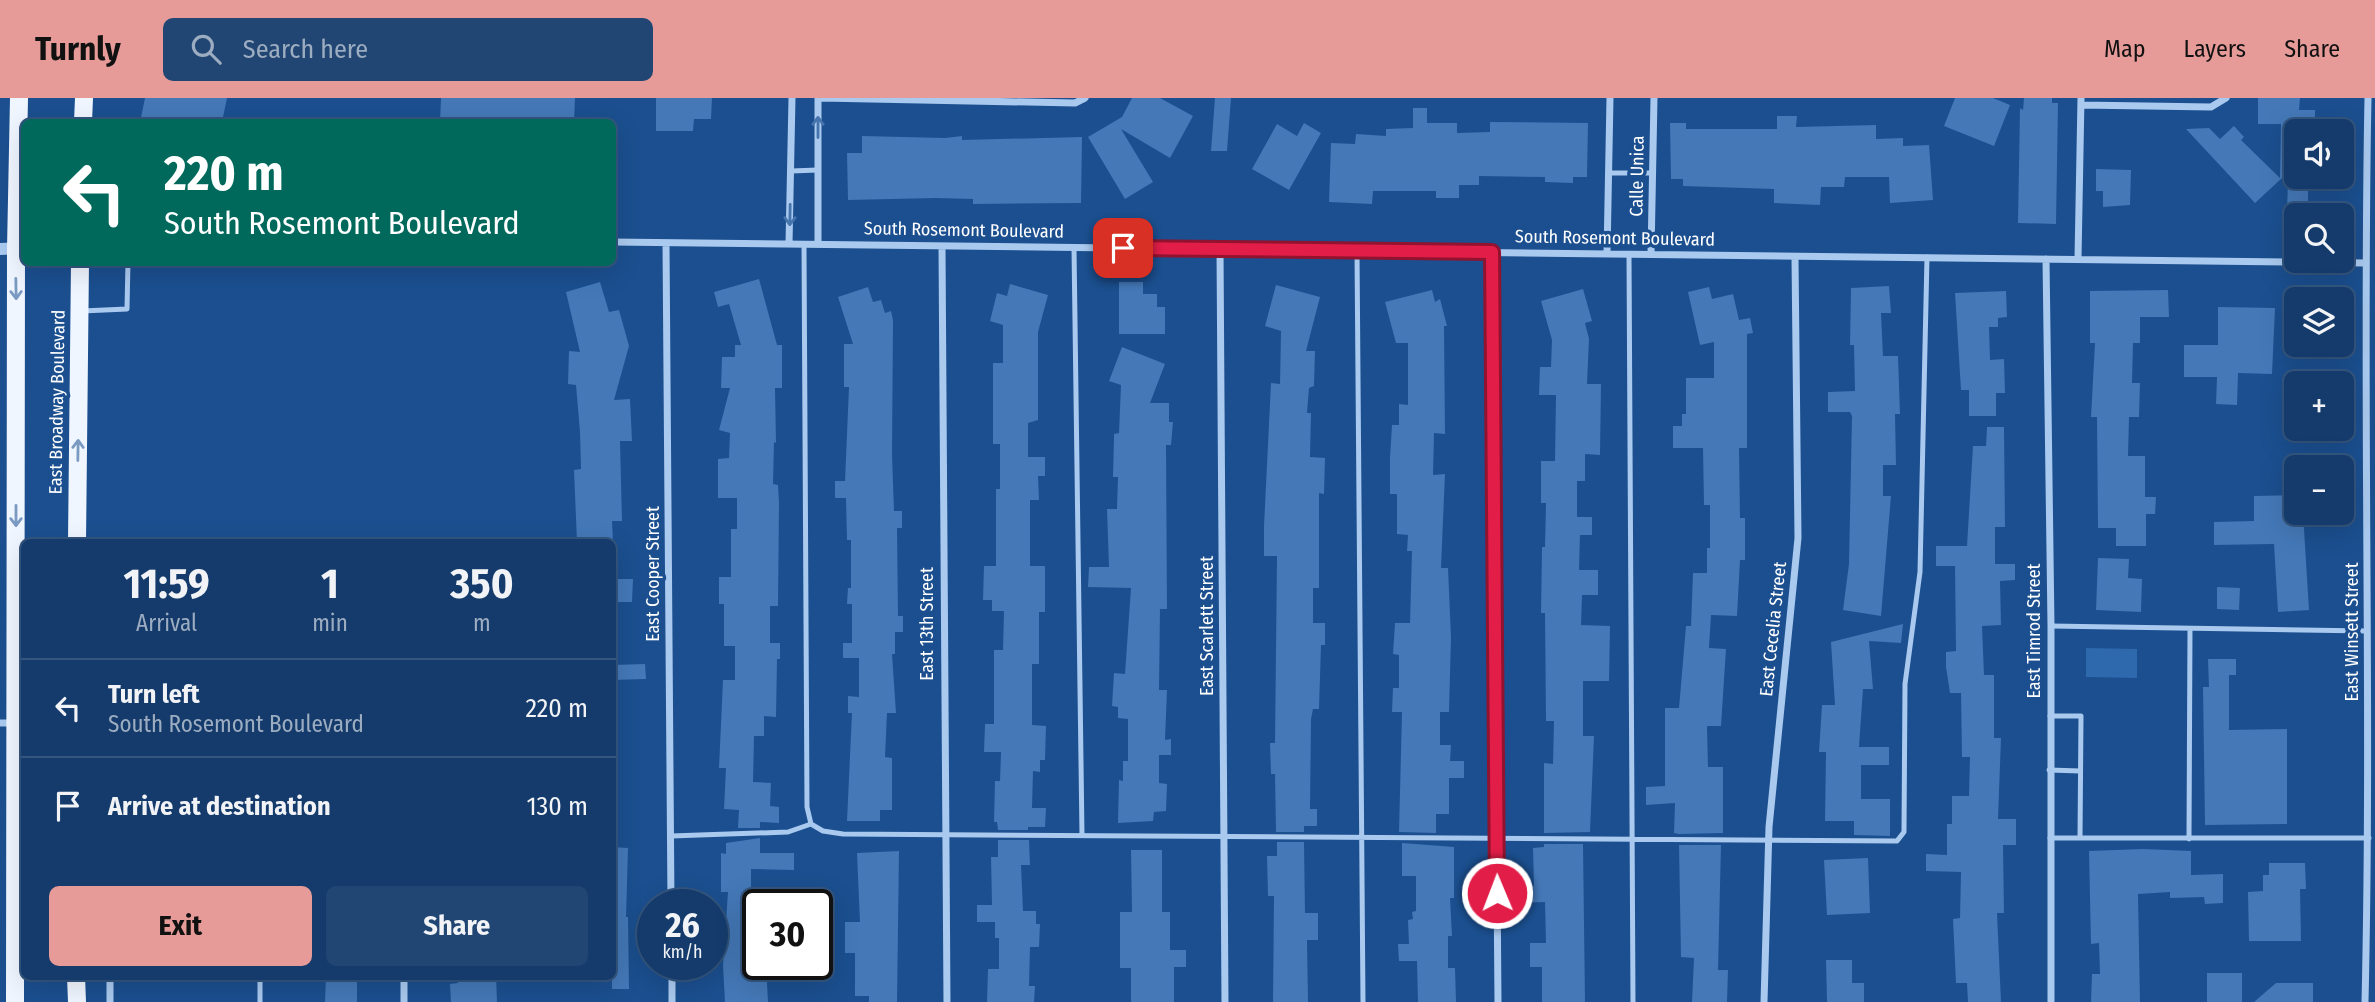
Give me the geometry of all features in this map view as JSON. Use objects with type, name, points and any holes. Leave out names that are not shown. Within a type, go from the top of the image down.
[{"type":"main road","points":[[15,1002],[7,899],[12,760],[8,723],[13,249],[19,98]]},
{"type":"main road","points":[[83,119],[84,98]]},
{"type":"main road","name":"East Broadway Boulevard","points":[[77,539],[80,266]]},
{"type":"main road","points":[[76,980],[77,1002]]},
{"type":"street","points":[[789,244],[792,98]]},
{"type":"street","points":[[818,244],[820,98],[1075,103],[1085,98]]},
{"type":"street","name":"Calle Unica","points":[[1607,254],[1609,98]]},
{"type":"street","name":"Calle Unica","points":[[1651,254],[1654,98]]},
{"type":"street","points":[[2078,259],[2081,102],[2211,107],[2226,98]]},
{"type":"street","name":"East Winsett Street","points":[[2365,1002],[2369,838],[2365,289],[2371,131],[2368,98]]},
{"type":"street","name":"South Rosemont Boulevard","points":[[616,242],[1795,258],[2365,262]]},
{"type":"street","name":"East Cooper Street","points":[[666,243],[671,889]]},
{"type":"street","name":"East 13th Street","points":[[942,246],[947,1002]]},
{"type":"street","name":"East Scarlett Street","points":[[1220,249],[1225,1002]]},
{"type":"street","points":[[1492,252],[1498,1002]]},
{"type":"street","name":"East Cecelia Street","points":[[1764,1002],[1769,839],[1798,538],[1795,258]]},
{"type":"street","name":"East Timrod Street","points":[[2046,259],[2051,626],[2051,1002]]},
{"type":"street","points":[[2366,414],[2375,415]]},
{"type":"street","points":[[110,980],[110,1002]]},
{"type":"street","points":[[404,980],[404,1002]]},
{"type":"street","points":[[672,980],[672,1002]]},
{"type":"lane","points":[[790,171],[818,170]]},
{"type":"lane","points":[[1608,173],[1653,173]]},
{"type":"lane","points":[[804,244],[807,807],[811,824],[823,831],[843,834],[1897,841],[1904,832],[1905,684],[1920,572],[1927,257]]},
{"type":"lane","points":[[1074,248],[1082,835]]},
{"type":"lane","points":[[1357,251],[1363,1002]]},
{"type":"lane","points":[[1629,254],[1633,1002]]},
{"type":"lane","points":[[79,311],[127,309],[128,266]]},
{"type":"lane","points":[[2365,289],[2375,288]]},
{"type":"lane","points":[[2051,626],[2367,631]]},
{"type":"lane","points":[[2189,839],[2190,629]]},
{"type":"lane","points":[[2050,716],[2081,716],[2080,838]]},
{"type":"lane","points":[[2049,770],[2080,771]]},
{"type":"lane","points":[[671,835],[788,832],[811,824]]},
{"type":"lane","points":[[2050,838],[2369,838]]},
{"type":"lane","points":[[260,980],[260,1002]]},
{"type":"shaded area","points":[[2086,648],[2137,649],[2137,678],[2086,677]]},
{"type":"building","points":[[145,98],[227,98],[223,119],[141,119]]},
{"type":"building","points":[[441,98],[575,98],[574,119],[440,119]]},
{"type":"building","points":[[656,98],[712,98],[711,119],[694,119],[693,131],[656,131]]},
{"type":"building","points":[[1132,98],[1160,98],[1193,116],[1170,158],[1121,129],[1153,182],[1125,199],[1088,137],[1122,117]]},
{"type":"building","points":[[1215,98],[1231,98],[1227,151],[1211,151]]},
{"type":"building","points":[[1955,98],[1993,98],[2010,105],[1994,146],[1944,126]]},
{"type":"building","points":[[2024,98],[2052,98],[2052,103],[2058,103],[2056,224],[2018,223],[2020,108],[2023,110]]},
{"type":"building","points":[[2258,98],[2300,98],[2299,110],[2315,110],[2315,119],[2284,119],[2284,176],[2255,203],[2186,129],[2209,128],[2220,139],[2234,126],[2244,137],[2241,140],[2280,178],[2281,124],[2258,124]]},
{"type":"building","points":[[1413,108],[1427,108],[1427,123],[1457,123],[1457,133],[1490,132],[1490,122],[1588,123],[1587,177],[1573,177],[1573,183],[1545,182],[1545,177],[1479,176],[1479,185],[1459,185],[1459,198],[1436,198],[1436,191],[1373,191],[1372,204],[1329,202],[1331,143],[1355,144],[1356,134],[1386,136],[1386,129],[1413,128]]},
{"type":"building","points":[[1777,116],[1797,116],[1796,127],[1876,125],[1876,139],[1903,138],[1903,146],[1929,145],[1933,200],[1890,203],[1889,177],[1845,177],[1844,187],[1821,187],[1820,205],[1774,203],[1774,189],[1683,186],[1683,179],[1671,179],[1670,123],[1686,123],[1686,129],[1777,129]]},
{"type":"building","points":[[1304,123],[1321,133],[1289,190],[1252,169],[1277,124],[1297,136]]},
{"type":"building","points":[[862,136],[962,136],[962,140],[1082,137],[1081,203],[973,204],[973,199],[936,198],[848,200],[847,153],[862,153]]},
{"type":"building","points":[[2096,169],[2131,170],[2130,205],[2103,207],[2103,191],[2096,191]]},
{"type":"building","points":[[2288,189],[2308,189],[2308,203],[2287,203]]},
{"type":"building","points":[[759,279],[777,345],[782,345],[782,388],[775,388],[776,443],[774,442],[773,484],[778,485],[779,503],[778,606],[770,606],[770,643],[780,643],[780,659],[777,659],[776,717],[764,716],[764,736],[754,736],[753,782],[771,783],[770,806],[779,807],[779,823],[760,822],[760,828],[738,828],[739,810],[724,809],[726,768],[719,768],[723,680],[735,680],[735,646],[724,646],[724,604],[719,604],[719,577],[731,577],[731,529],[737,529],[737,498],[718,498],[718,459],[729,458],[730,433],[719,430],[730,388],[721,388],[722,357],[735,357],[735,345],[741,345],[729,304],[718,307],[714,292]]},
{"type":"building","points":[[600,282],[609,312],[619,310],[629,346],[614,400],[630,399],[632,441],[620,441],[622,521],[612,521],[613,539],[577,539],[574,470],[581,469],[580,432],[576,385],[568,384],[569,351],[580,352],[566,292]]},
{"type":"building","points":[[1119,282],[1143,282],[1143,294],[1157,294],[1157,307],[1165,307],[1165,334],[1119,334]]},
{"type":"building","points":[[1010,284],[1048,295],[1038,332],[1038,420],[1028,423],[1028,457],[1045,457],[1045,476],[1038,476],[1039,500],[1030,500],[1030,566],[1045,566],[1045,612],[1039,612],[1039,664],[1032,664],[1032,725],[1046,726],[1045,760],[1040,760],[1040,772],[1033,771],[1032,808],[1046,808],[1045,827],[1028,827],[1028,830],[998,830],[997,822],[994,822],[995,781],[1000,781],[1001,752],[984,752],[985,724],[994,724],[994,650],[1003,650],[1004,611],[992,611],[992,600],[983,600],[984,566],[996,566],[996,489],[1000,489],[1000,444],[993,444],[993,363],[1003,363],[1003,325],[990,321],[997,293],[1007,296]]},
{"type":"building","points":[[1276,285],[1320,297],[1306,351],[1315,351],[1314,386],[1309,388],[1307,413],[1311,413],[1310,457],[1325,458],[1324,494],[1319,493],[1319,588],[1313,588],[1313,623],[1325,623],[1325,645],[1321,645],[1319,709],[1313,709],[1311,719],[1310,809],[1317,809],[1317,826],[1304,826],[1304,832],[1276,832],[1275,774],[1271,774],[1270,743],[1275,743],[1277,556],[1264,556],[1264,526],[1271,383],[1280,384],[1281,331],[1265,326]]},
{"type":"building","points":[[1889,286],[1891,313],[1881,313],[1883,356],[1898,356],[1900,414],[1895,414],[1896,465],[1883,465],[1883,496],[1891,496],[1881,616],[1843,610],[1849,564],[1852,416],[1850,412],[1828,412],[1828,392],[1855,391],[1854,345],[1850,345],[1851,288]]},
{"type":"building","points":[[868,287],[873,302],[881,300],[885,313],[891,311],[893,320],[892,454],[894,511],[902,511],[902,528],[897,528],[898,616],[903,616],[903,632],[895,632],[895,654],[892,654],[896,713],[887,713],[885,757],[892,758],[892,810],[880,810],[880,821],[847,821],[852,713],[848,713],[848,696],[859,697],[859,658],[843,658],[843,643],[852,643],[852,604],[847,604],[848,588],[851,588],[851,540],[847,540],[846,498],[835,498],[835,481],[845,481],[849,387],[844,387],[844,344],[853,344],[838,297]]},
{"type":"building","points":[[1709,287],[1712,299],[1733,294],[1739,320],[1750,318],[1753,333],[1747,334],[1747,448],[1739,448],[1740,518],[1745,518],[1745,560],[1740,560],[1737,616],[1711,615],[1709,648],[1726,649],[1721,726],[1707,726],[1708,767],[1723,767],[1723,833],[1679,834],[1674,833],[1675,803],[1646,805],[1646,787],[1665,786],[1665,708],[1679,708],[1686,626],[1691,626],[1693,573],[1707,573],[1710,505],[1704,505],[1703,448],[1673,448],[1673,426],[1682,426],[1682,414],[1686,414],[1686,378],[1714,378],[1714,342],[1700,345],[1688,292]]},
{"type":"building","points":[[1583,289],[1592,321],[1585,323],[1589,339],[1587,384],[1601,384],[1600,455],[1585,454],[1585,481],[1577,481],[1577,517],[1592,517],[1592,535],[1580,535],[1579,570],[1598,570],[1598,595],[1582,595],[1581,625],[1610,626],[1609,681],[1583,681],[1583,736],[1594,736],[1590,832],[1544,833],[1544,763],[1553,764],[1554,721],[1546,721],[1545,613],[1541,613],[1546,503],[1541,503],[1541,461],[1555,461],[1556,395],[1539,395],[1540,367],[1551,367],[1552,340],[1541,301]]},
{"type":"building","points":[[1432,290],[1435,302],[1440,299],[1447,326],[1444,326],[1445,434],[1434,433],[1433,475],[1445,474],[1441,568],[1448,568],[1451,637],[1449,712],[1440,712],[1440,745],[1451,745],[1450,761],[1464,761],[1464,778],[1449,778],[1449,814],[1436,814],[1436,833],[1399,832],[1402,712],[1392,712],[1393,688],[1399,688],[1399,655],[1393,654],[1395,623],[1410,623],[1412,551],[1407,551],[1408,535],[1397,534],[1397,494],[1390,494],[1390,458],[1392,425],[1399,425],[1399,404],[1408,405],[1408,343],[1396,343],[1385,302]]},
{"type":"building","points":[[2168,290],[2169,317],[2140,317],[2140,343],[2133,343],[2132,383],[2140,383],[2139,417],[2129,417],[2128,456],[2145,456],[2145,497],[2156,497],[2155,514],[2146,514],[2146,546],[2116,546],[2116,528],[2098,528],[2097,417],[2091,417],[2095,343],[2090,343],[2090,291]]},
{"type":"building","points":[[2006,291],[2007,317],[1998,318],[1998,327],[1989,327],[1990,360],[2004,359],[2005,393],[1996,393],[1996,416],[1969,416],[1969,390],[1961,390],[1955,293]]},
{"type":"building","points":[[2218,307],[2275,308],[2272,374],[2238,373],[2237,405],[2216,404],[2217,377],[2184,377],[2184,345],[2218,345]]},
{"type":"building","points":[[1122,347],[1165,364],[1150,403],[1169,403],[1169,422],[1173,422],[1171,445],[1166,445],[1167,609],[1160,609],[1159,690],[1167,690],[1165,740],[1171,739],[1171,755],[1159,755],[1159,783],[1167,784],[1166,811],[1154,812],[1153,821],[1118,823],[1119,780],[1123,781],[1123,761],[1128,761],[1128,719],[1118,718],[1118,707],[1112,706],[1114,673],[1125,674],[1131,588],[1088,587],[1089,567],[1109,567],[1107,509],[1117,509],[1118,477],[1113,477],[1114,434],[1119,433],[1121,385],[1109,381]]},
{"type":"building","points":[[1987,427],[2004,427],[2005,527],[1995,527],[1995,564],[2015,564],[2015,580],[2000,581],[2001,625],[1982,626],[1984,675],[1994,675],[1994,738],[2001,738],[1998,819],[2016,819],[2016,845],[2003,845],[2004,913],[1997,913],[2001,1002],[1968,1002],[1967,983],[1956,983],[1953,919],[1960,918],[1961,872],[1926,871],[1926,854],[1947,855],[1947,824],[1952,824],[1952,796],[1969,796],[1970,757],[1962,757],[1961,693],[1950,693],[1946,667],[1946,652],[1956,651],[1955,566],[1936,566],[1936,546],[1967,546],[1973,446],[1986,446]]},
{"type":"building","points":[[2284,495],[2284,525],[2304,525],[2309,610],[2278,612],[2274,544],[2214,545],[2214,522],[2254,521],[2254,496]]},
{"type":"building","points":[[2098,558],[2129,559],[2128,578],[2142,579],[2141,612],[2096,610]]},
{"type":"building","points":[[616,579],[633,579],[632,602],[616,602]]},
{"type":"building","points":[[2217,587],[2240,588],[2239,610],[2217,609]]},
{"type":"building","points":[[1903,624],[1901,643],[1869,641],[1873,689],[1863,689],[1859,747],[1889,747],[1889,765],[1861,765],[1861,799],[1890,799],[1890,836],[1854,835],[1854,821],[1825,821],[1826,752],[1819,752],[1822,705],[1835,705],[1831,642]]},
{"type":"building","points":[[2208,659],[2236,659],[2236,675],[2229,675],[2229,730],[2287,729],[2287,824],[2205,825],[2203,687],[2209,687]]},
{"type":"building","points":[[645,664],[646,679],[616,680],[616,665]]},
{"type":"building","points":[[760,838],[760,853],[794,853],[794,870],[751,869],[751,889],[742,889],[742,980],[767,980],[768,1002],[725,1002],[724,980],[728,980],[728,889],[721,889],[721,853],[726,854],[726,843]]},
{"type":"building","points":[[998,840],[1029,840],[1030,865],[1021,865],[1023,911],[1036,911],[1036,924],[1040,924],[1039,947],[1030,947],[1029,986],[1035,986],[1034,1002],[987,1002],[988,969],[999,969],[999,938],[995,938],[995,922],[977,922],[977,905],[992,905],[991,857],[998,857]]},
{"type":"building","points":[[1277,842],[1304,842],[1305,913],[1318,913],[1318,940],[1307,940],[1308,1002],[1273,1002],[1274,896],[1268,896],[1267,856],[1277,856]]},
{"type":"building","points":[[1402,843],[1454,847],[1454,898],[1450,898],[1452,936],[1448,936],[1448,968],[1455,968],[1456,1002],[1418,1002],[1417,961],[1399,961],[1398,944],[1409,944],[1408,920],[1413,919],[1412,912],[1416,911],[1416,876],[1402,876]]},
{"type":"building","points":[[1544,844],[1583,844],[1585,1002],[1542,1002],[1542,967],[1530,967],[1530,943],[1546,943],[1545,902],[1520,903],[1519,886],[1534,886],[1533,848],[1544,847]]},
{"type":"building","points":[[1679,845],[1721,845],[1718,970],[1728,970],[1727,1002],[1692,1002],[1694,958],[1681,957]]},
{"type":"building","points":[[616,847],[628,848],[626,917],[629,989],[612,989],[612,980],[616,980]]},
{"type":"building","points":[[1131,850],[1162,850],[1162,912],[1170,912],[1170,950],[1186,950],[1186,967],[1174,967],[1174,1002],[1131,1002],[1131,968],[1120,968],[1120,912],[1132,912]]},
{"type":"building","points":[[899,851],[897,1002],[869,1002],[869,996],[855,996],[855,953],[845,953],[845,922],[860,922],[857,853]]},
{"type":"building","points":[[2089,851],[2191,851],[2191,875],[2223,874],[2223,903],[2205,904],[2204,897],[2170,898],[2170,892],[2138,894],[2140,1002],[2091,1002],[2092,974],[2100,974],[2099,943],[2091,944]]},
{"type":"building","points":[[1868,858],[1870,913],[1827,915],[1824,860]]},
{"type":"building","points":[[2269,863],[2305,863],[2306,889],[2300,889],[2301,941],[2249,941],[2248,892],[2263,891],[2263,875],[2269,875]]},
{"type":"building","points":[[1826,960],[1852,960],[1852,983],[1864,983],[1864,1002],[1827,1002]]},
{"type":"building","points":[[2207,973],[2242,973],[2242,1002],[2207,1002]]},
{"type":"building","points":[[326,980],[357,980],[357,1002],[325,1002]]},
{"type":"building","points":[[458,980],[496,980],[497,1002],[451,1002],[450,984],[458,983]]},
{"type":"building","points":[[2276,983],[2313,983],[2313,1002],[2254,1002]]},
{"type":"route","points":[[1123,248],[1492,252],[1497,893]]}]
